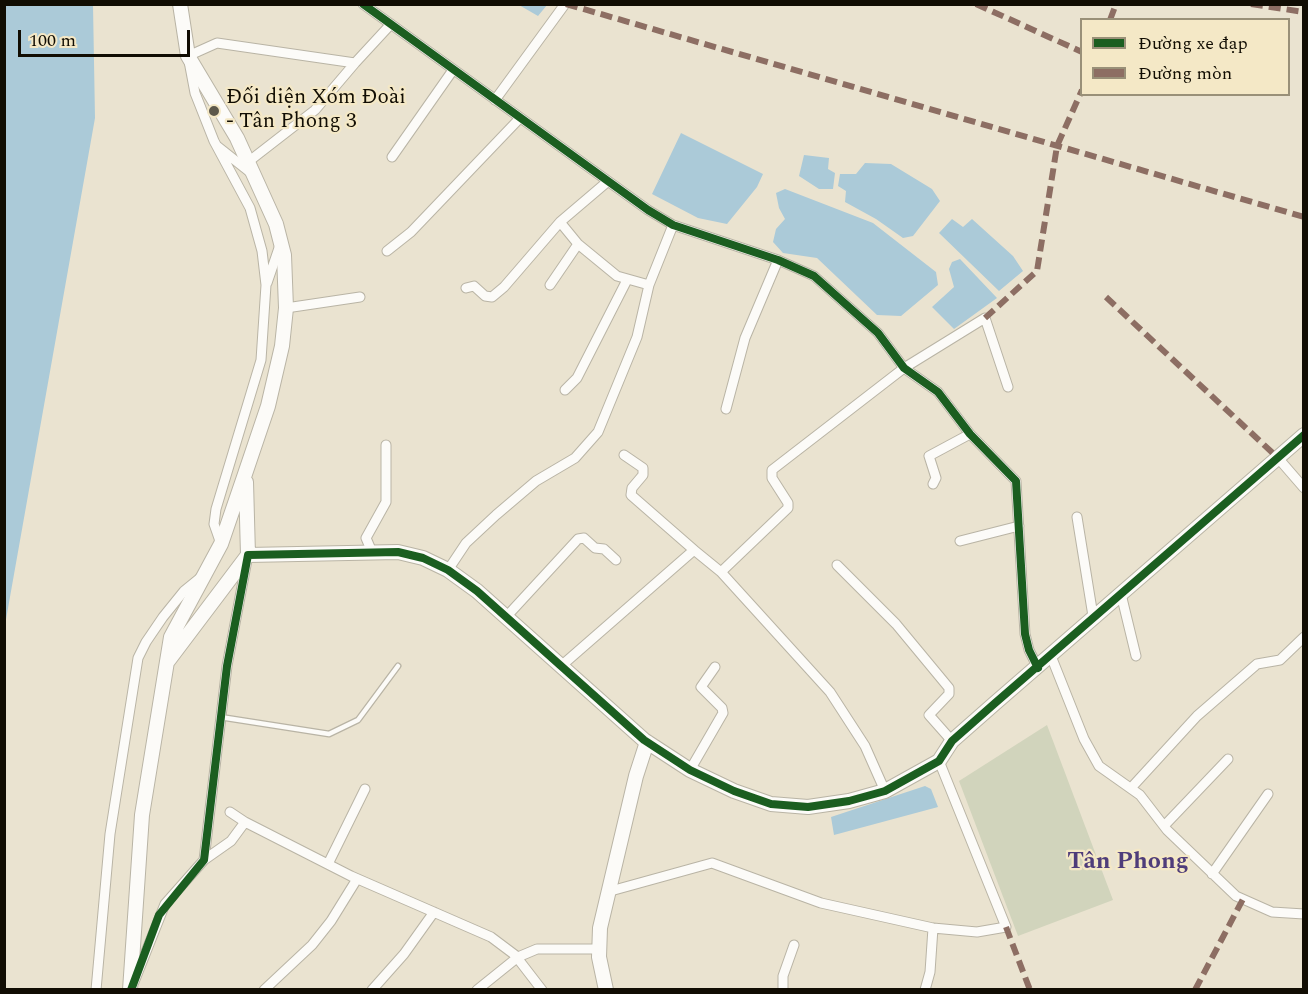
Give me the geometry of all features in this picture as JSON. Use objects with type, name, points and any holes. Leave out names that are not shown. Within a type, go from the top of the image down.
[{"type":"street","points":[[180,4],[195,93],[216,144],[250,208],[262,251],[266,285],[261,360],[216,509],[214,524],[221,544]]},
{"type":"street","points":[[363,4],[607,182],[673,225],[778,260],[814,276],[878,333],[904,368],[938,392],[970,434],[1016,481],[1025,634],[1029,650],[1038,668]]},
{"type":"street","points":[[495,100],[565,4]]},
{"type":"street","points":[[248,162],[315,110],[391,24]]},
{"type":"street","points":[[188,56],[218,43],[355,63]]},
{"type":"street","points":[[131,990],[142,815],[171,637],[221,544],[268,406],[282,346],[286,308],[284,255],[273,217],[237,138],[188,56]]},
{"type":"street","points":[[392,157],[453,70]]},
{"type":"street","points":[[387,250],[419,224],[520,118]]},
{"type":"street","points":[[216,144],[254,176]]},
{"type":"street","points":[[466,288],[474,286],[485,296],[492,297],[504,287],[560,222],[607,182]]},
{"type":"street","points":[[560,222],[578,244],[616,276],[649,285]]},
{"type":"street","points":[[448,570],[466,543],[496,515],[542,477],[574,458],[598,432],[637,337],[649,285],[673,225]]},
{"type":"street","points":[[266,285],[281,242]]},
{"type":"street","points":[[550,285],[578,244]]},
{"type":"street","points":[[726,409],[745,338],[778,260]]},
{"type":"street","points":[[565,390],[577,378],[627,280]]},
{"type":"street","points":[[286,308],[360,297]]},
{"type":"street","points":[[721,572],[788,508],[788,503],[772,478],[772,470],[904,368],[985,318],[1008,387]]},
{"type":"street","points":[[933,484],[936,478],[929,456],[970,434]]},
{"type":"street","points":[[248,555],[398,552],[423,558],[448,570],[507,616],[560,667],[647,742],[690,770],[771,804],[808,807],[849,801],[885,791],[939,760],[952,741],[1038,668],[1093,616],[1304,435]]},
{"type":"street","points":[[372,552],[366,538],[386,502],[386,445]]},
{"type":"street","points":[[624,455],[643,468],[643,476],[632,488],[631,495],[721,572],[830,692],[865,746],[885,791]]},
{"type":"street","points":[[1278,458],[1304,488]]},
{"type":"street","points":[[204,860],[227,666],[248,555],[245,474]]},
{"type":"street","points":[[1077,517],[1093,616]]},
{"type":"street","points":[[960,541],[1019,526]]},
{"type":"street","points":[[507,616],[578,539],[584,538],[595,548],[604,549],[616,560]]},
{"type":"street","points":[[560,667],[694,550]]},
{"type":"street","points":[[165,665],[248,555]]},
{"type":"street","points":[[837,565],[896,624],[949,688],[949,694],[929,715],[952,741]]},
{"type":"street","points":[[96,990],[110,834],[138,658],[146,642],[170,608],[184,591],[205,575]]},
{"type":"street","points":[[1120,594],[1136,656]]},
{"type":"street","points":[[1131,788],[1197,716],[1260,663],[1280,660],[1304,637]]},
{"type":"street","points":[[1051,656],[1093,757],[1106,772],[1140,795],[1164,826],[1236,896],[1272,912],[1304,914]]},
{"type":"street","points":[[690,770],[723,713],[722,708],[701,687],[715,667]]},
{"type":"street","points":[[606,990],[598,949],[607,892],[647,742]]},
{"type":"street","points":[[1164,826],[1228,759]]},
{"type":"street","points":[[607,892],[712,863],[821,903],[933,928],[977,932],[1006,927],[939,760]]},
{"type":"street","points":[[328,864],[365,789]]},
{"type":"street","points":[[1212,874],[1268,794]]},
{"type":"street","points":[[230,812],[245,822],[357,879],[491,937],[518,957],[542,990]]},
{"type":"street","points":[[131,990],[165,904],[204,860],[231,841],[245,822]]},
{"type":"street","points":[[264,990],[312,945],[331,921],[357,879]]},
{"type":"street","points":[[372,990],[404,954],[434,912]]},
{"type":"street","points":[[925,990],[930,972],[933,928]]},
{"type":"street","points":[[783,990],[783,976],[794,945]]},
{"type":"street","points":[[477,990],[518,957],[537,950],[598,949]]},
{"type":"lane","points":[[220,717],[329,734],[358,720],[398,666]]},
{"type":"green space","points":[[1047,725],[1113,900],[1018,936],[959,781]]},
{"type":"water","points":[[5,4],[93,5],[95,118],[5,625]]},
{"type":"water","points":[[519,5],[547,5],[538,16]]},
{"type":"water","points":[[681,133],[763,174],[757,187],[727,224],[698,218],[652,194]]},
{"type":"water","points":[[804,155],[829,158],[828,169],[835,173],[833,189],[819,189],[799,176]]},
{"type":"water","points":[[865,163],[891,164],[932,189],[940,201],[913,236],[903,238],[876,219],[845,202],[846,191],[838,186],[840,174],[856,174]]},
{"type":"water","points":[[785,189],[873,223],[936,272],[938,285],[901,316],[877,315],[817,258],[783,253],[773,242],[776,229],[785,219],[779,208],[776,193]]},
{"type":"water","points":[[952,219],[963,227],[972,219],[1013,256],[1023,271],[999,291],[939,233]]},
{"type":"water","points":[[960,259],[997,298],[954,329],[932,307],[954,287],[949,269],[952,262]]},
{"type":"water","points":[[925,786],[931,789],[938,807],[834,835],[831,817]]},
{"type":"marked path","points":[[566,4],[1304,217]]},
{"type":"marked path","points":[[976,4],[1080,51]]},
{"type":"marked path","points":[[1111,18],[1116,4]]},
{"type":"marked path","points":[[1251,4],[1304,12]]},
{"type":"marked path","points":[[985,318],[1037,271],[1057,146],[1080,94]]},
{"type":"marked path","points":[[1106,297],[1278,458]]},
{"type":"marked path","points":[[1195,990],[1243,899]]},
{"type":"marked path","points":[[1006,927],[1030,990]]},
{"type":"cycle path","points":[[363,4],[648,210],[673,225],[778,260],[814,276],[878,333],[904,368],[938,392],[970,434],[1016,481],[1025,634],[1029,650],[1038,668]]},
{"type":"cycle path","points":[[131,990],[159,915],[204,860],[227,666],[248,555],[398,552],[423,558],[448,570],[477,591],[644,740],[690,770],[734,791],[771,804],[808,807],[849,801],[885,791],[939,761],[952,741],[1304,435]]},
{"type":"place","name":"Đối diện Xóm Đoài - Tân Phong 3","points":[[214,111]]},
{"type":"district","name":"Tân Phong","points":[[1128,863]]}]
